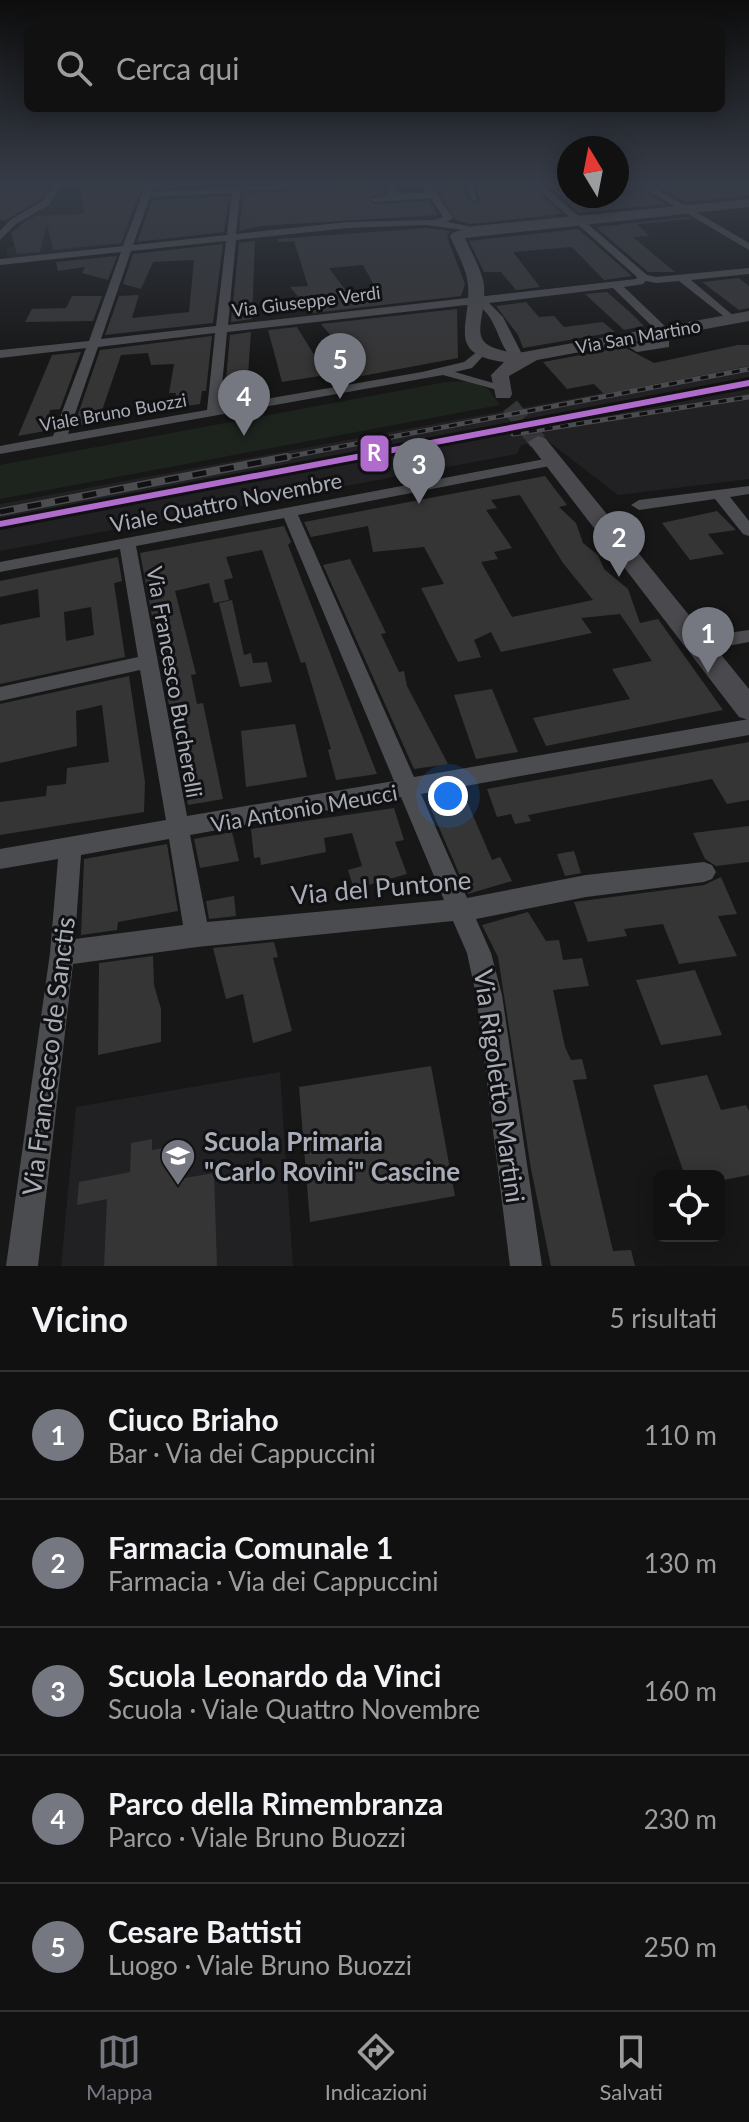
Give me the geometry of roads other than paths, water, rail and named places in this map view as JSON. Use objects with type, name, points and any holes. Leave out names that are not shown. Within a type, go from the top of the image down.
[{"type":"main road","points":[[455,241],[474,274],[472,330],[477,350],[502,395]]},
{"type":"main road","name":"Via San Martino","points":[[546,353],[749,316]]},
{"type":"main road","points":[[477,350],[496,357],[518,358],[546,353]]},
{"type":"main road","points":[[502,395],[499,382],[504,370],[546,353]]},
{"type":"main road","points":[[538,442],[749,709]]},
{"type":"street","points":[[59,440],[130,241]]},
{"type":"street","points":[[3,264],[182,241]]},
{"type":"street","points":[[213,412],[229,241]]},
{"type":"street","points":[[602,241],[643,277]]},
{"type":"street","points":[[3,264],[109,251]]},
{"type":"street","name":"Via Giuseppe Verdi","points":[[0,354],[616,285],[639,282],[643,277],[682,278],[749,271]]},
{"type":"street","points":[[682,278],[731,319]]},
{"type":"street","points":[[616,285],[663,330]]},
{"type":"street","points":[[475,300],[490,307],[497,315],[506,339],[518,358]]},
{"type":"street","name":"Viale Bruno Buozzi","points":[[0,450],[422,376],[468,365],[477,350]]},
{"type":"street","name":"Viale Bruno Buozzi","points":[[422,376],[467,376],[502,395]]},
{"type":"street","name":"Viale Quattro Novembre","points":[[0,567],[555,461]]},
{"type":"street","points":[[639,505],[749,490]]},
{"type":"street","points":[[719,494],[749,531]]},
{"type":"street","name":"Via Rigoletto Martini","points":[[289,512],[460,908],[485,973],[526,1266]]},
{"type":"street","name":"Via Francesco Bucherelli","points":[[127,543],[197,935]]},
{"type":"street","points":[[700,644],[749,636]]},
{"type":"street","points":[[0,694],[147,662]]},
{"type":"street","name":"Via Antonio Meucci","points":[[0,859],[409,790],[749,727]]},
{"type":"street","name":"Via Francesco de Sanctis","points":[[22,1266],[62,953],[70,846]]},
{"type":"street","name":"Via del Puntone","points":[[62,953],[197,935],[484,907],[612,882],[704,872]]},
{"type":"tunnel","points":[[510,406],[538,442]]},
{"type":"railway","points":[[276,459],[749,369]]},
{"type":"railway","points":[[513,434],[749,397]]},
{"type":"railway","points":[[0,512],[287,457]]},
{"type":"place","name":"Cesare Battisti","points":[[340,399]]},
{"type":"place","name":"Parco della Rimembranza","points":[[244,436]]},
{"type":"place","name":"Scuola Leonardo da Vinci","points":[[419,504]]},
{"type":"place","name":"Farmacia Comunale 1","points":[[619,577]]},
{"type":"place","name":"Ciuco Briaho","points":[[708,673]]},
{"type":"place","name":"Scuola Primaria \"Carlo Rovini\" Cascine","points":[[178,1187]]}]
